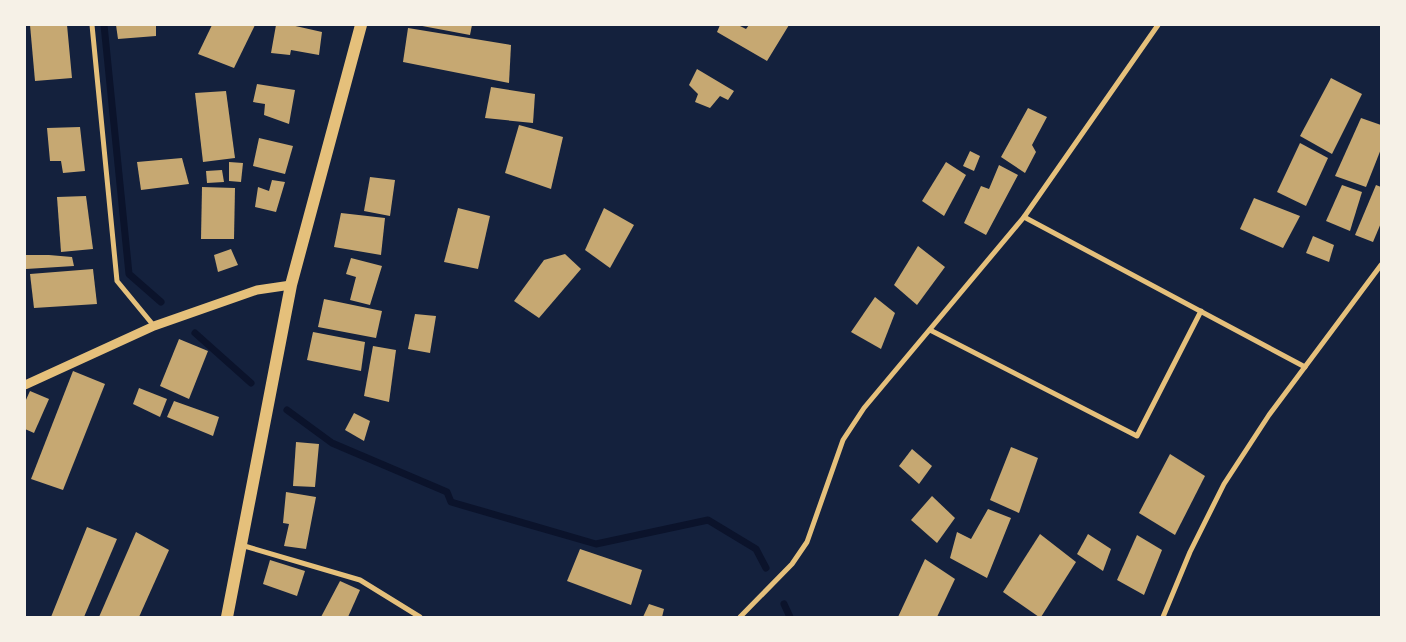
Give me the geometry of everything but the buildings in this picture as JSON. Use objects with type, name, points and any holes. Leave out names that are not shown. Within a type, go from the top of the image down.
[{"type":"main road","points":[[227,617],[291,285],[361,25]]},
{"type":"street","points":[[92,25],[117,281],[154,326]]},
{"type":"street","points":[[740,617],[792,564],[807,542],[843,440],[864,408],[1024,216],[1158,25]]},
{"type":"street","points":[[1024,216],[1305,367]]},
{"type":"street","points":[[1163,617],[1190,552],[1224,484],[1269,415],[1381,265]]},
{"type":"street","points":[[25,385],[154,326],[257,290],[291,285]]},
{"type":"street","points":[[930,330],[1137,436],[1200,311]]},
{"type":"street","points":[[240,545],[360,580],[420,617]]},
{"type":"waterway","points":[[104,25],[129,274],[161,302]]},
{"type":"waterway","points":[[195,333],[251,383]]},
{"type":"waterway","points":[[287,410],[332,443],[447,492],[451,502],[596,544],[708,520],[756,549],[766,568]]},
{"type":"waterway","points":[[784,604],[790,617]]}]
